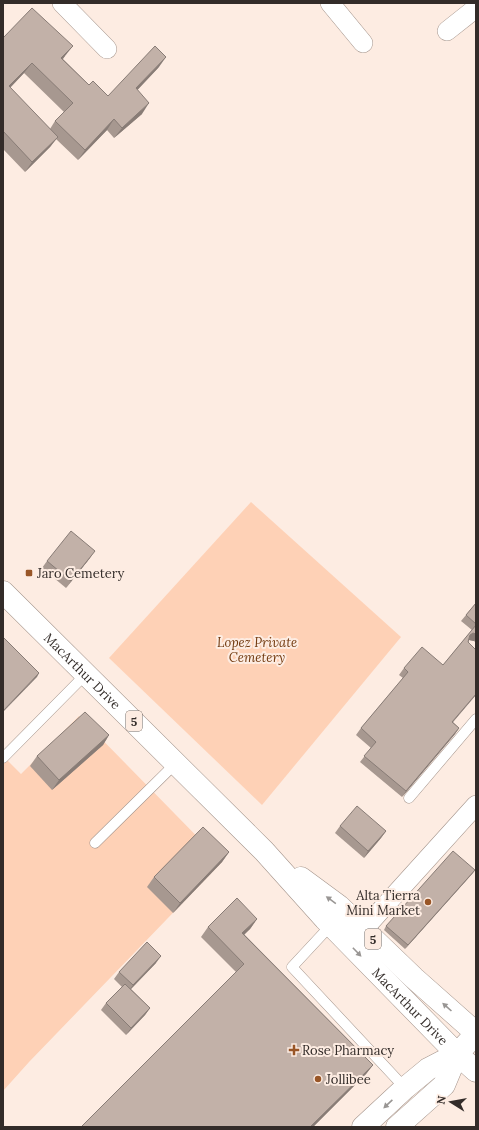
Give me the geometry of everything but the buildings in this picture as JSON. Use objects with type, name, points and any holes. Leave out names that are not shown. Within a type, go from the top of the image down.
[{"type":"main road","name":"MacArthur Drive","points":[[3,592],[264,851],[332,925],[457,1054],[476,1071]]},
{"type":"main road","name":"MacArthur Drive","points":[[264,851],[339,906],[476,1034]]},
{"type":"main road","points":[[364,1127],[405,1088],[428,1070],[457,1054],[476,1034]]},
{"type":"main road","points":[[397,1127],[444,1085],[457,1054]]},
{"type":"street","points":[[62,3],[107,49]]},
{"type":"street","points":[[330,3],[363,43]]},
{"type":"street","points":[[447,32],[476,8]]},
{"type":"street","points":[[363,930],[474,812]]},
{"type":"lane","points":[[3,758],[86,674]]},
{"type":"lane","points":[[409,798],[476,719]]},
{"type":"lane","points":[[95,843],[176,763]]},
{"type":"lane","points":[[332,925],[292,967],[405,1088]]},
{"type":"green space","name":"Lopez Private Cemetery","points":[[251,502],[401,637],[262,805],[109,658]]},
{"type":"green space","points":[[79,716],[222,862],[29,1062],[3,1091],[3,756],[21,774]]},
{"type":"place","name":"Jaro Cemetery","points":[[29,573]]},
{"type":"place","name":"Alta Tierra Mini Market","points":[[428,902]]},
{"type":"place","name":"Rose Pharmacy","points":[[294,1050]]},
{"type":"place","name":"Jollibee","points":[[318,1079]]}]
